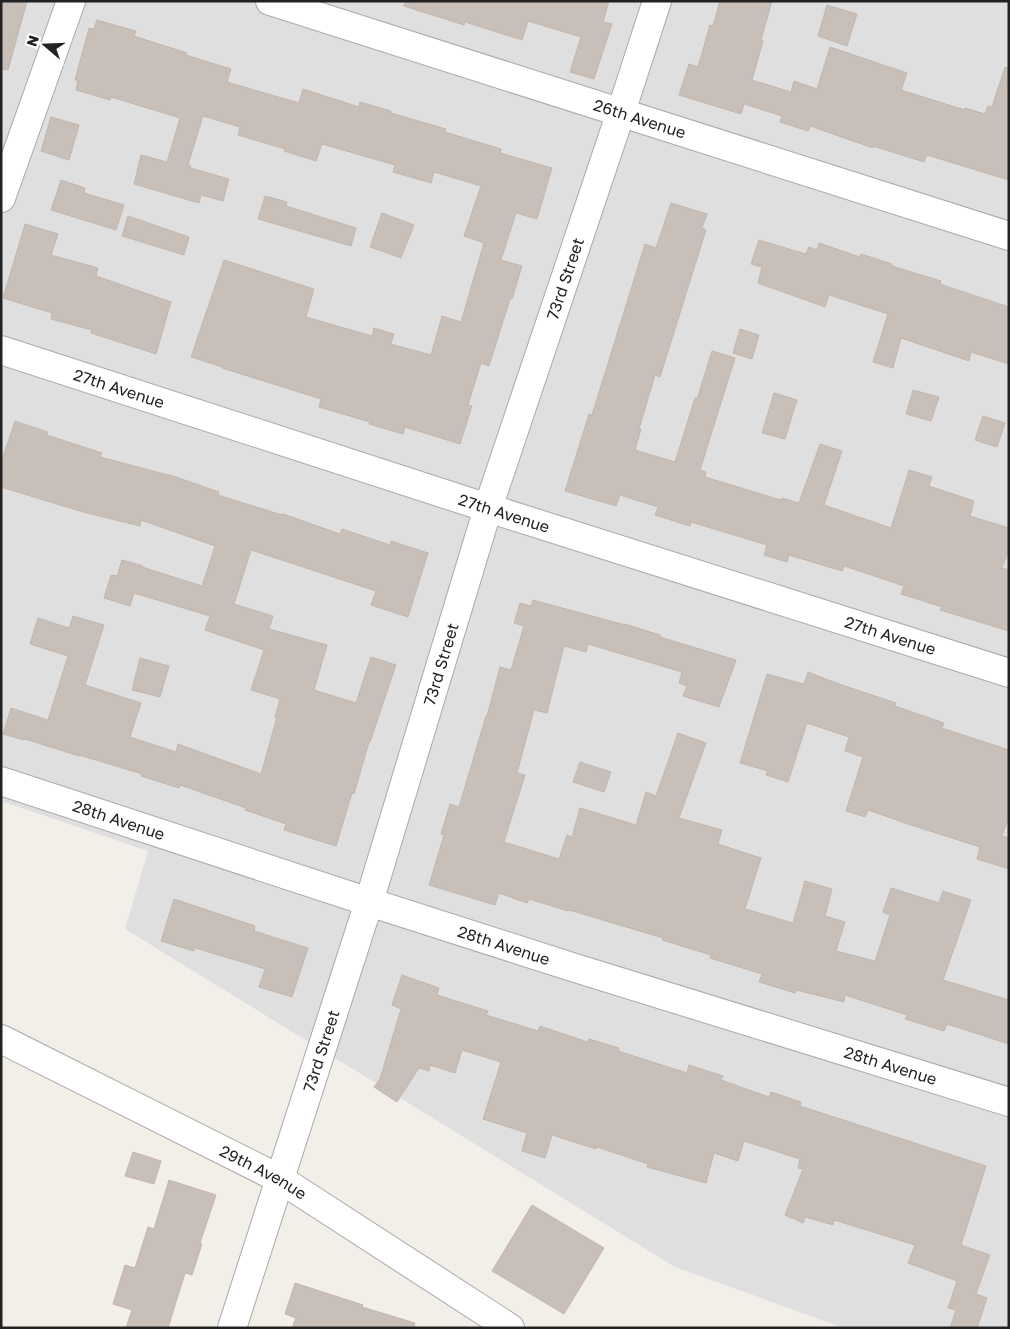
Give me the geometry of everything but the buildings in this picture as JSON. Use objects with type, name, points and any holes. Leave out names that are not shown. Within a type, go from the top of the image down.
[{"type":"street","points":[[1,198],[71,1]]},
{"type":"street","name":"26th Avenue","points":[[270,1],[1009,236]]},
{"type":"street","name":"73rd Street","points":[[232,1328],[369,902],[488,508],[657,1]]},
{"type":"street","name":"27th Avenue","points":[[1,350],[1009,674]]},
{"type":"street","name":"28th Avenue","points":[[1,781],[581,970],[1009,1102]]},
{"type":"street","name":"29th Avenue","points":[[1,1039],[280,1179],[510,1328]]},
{"type":"shaded area","points":[[1,1],[1009,1],[1009,1328],[844,1328],[675,1267],[125,929],[148,851],[1,801]]}]
